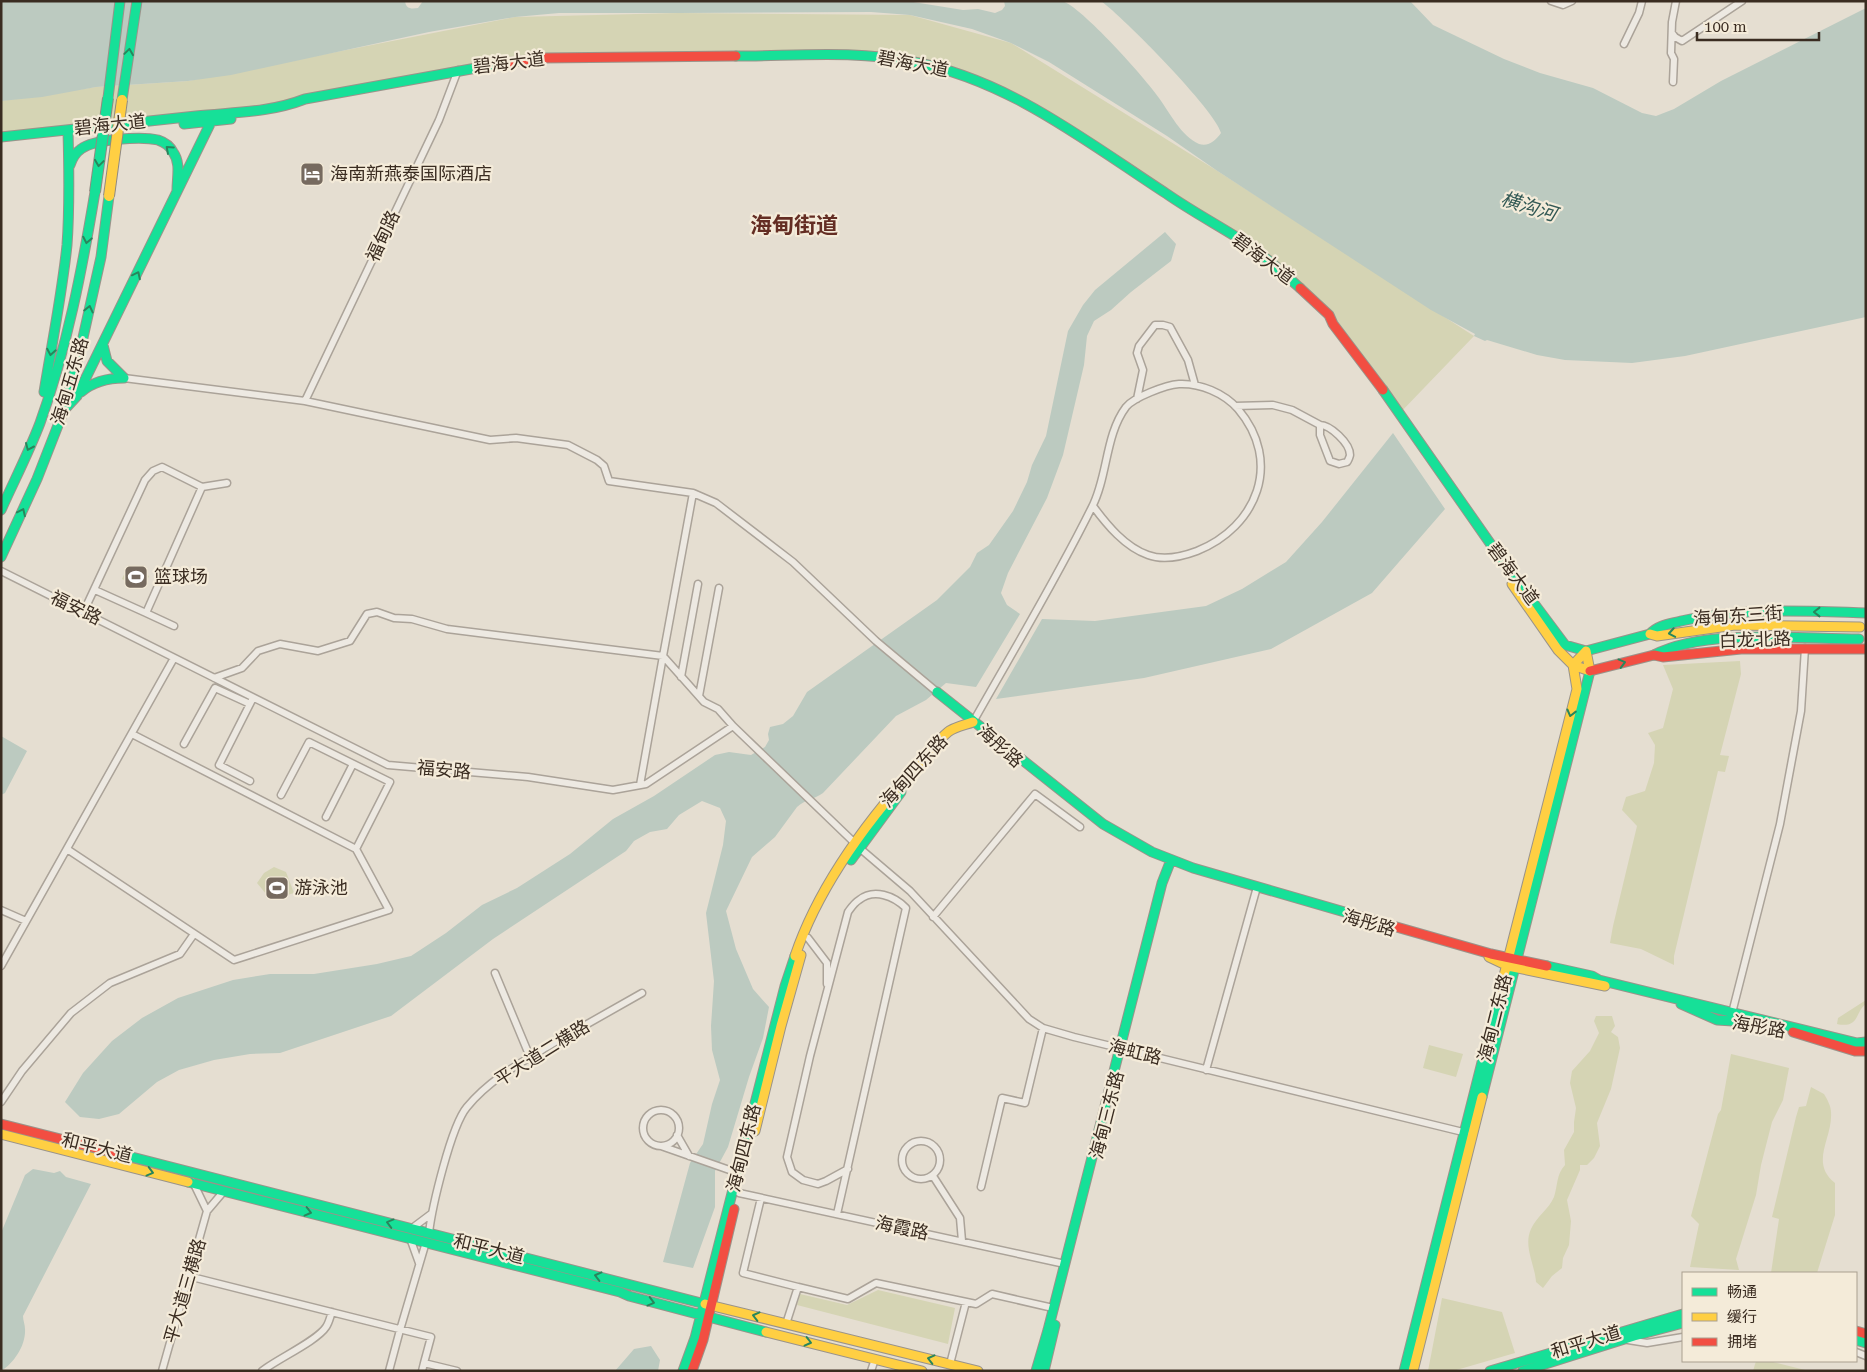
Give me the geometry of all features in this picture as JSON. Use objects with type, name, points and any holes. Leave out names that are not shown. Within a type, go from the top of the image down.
[{"type":"main road","name":"海甸五东路","points":[[1,510],[39,424],[57,371],[72,316],[95,192],[120,1]]},
{"type":"main road","name":"海甸五东路","points":[[1,557],[37,479],[64,410],[80,351],[101,257],[137,1]]},
{"type":"main road","name":"碧海大道","points":[[1,137],[211,122],[277,111],[512,60],[568,56],[863,56],[902,59],[960,74],[1008,94],[1052,119],[1200,216],[1238,238],[1283,272],[1329,315],[1333,324],[1364,364],[1506,566],[1565,645],[1586,651]]},
{"type":"main road","name":"碧海大道","points":[[1,144],[68,133],[265,109],[296,103],[305,99],[457,72],[523,64],[568,61],[871,60],[901,64],[960,78],[1013,101],[1050,122],[1233,242],[1279,277],[1311,307],[1358,362],[1558,650],[1573,665]]},
{"type":"main road","points":[[77,396],[211,122]]},
{"type":"main road","points":[[39,424],[63,280],[68,225],[68,133]]},
{"type":"main road","points":[[69,171],[74,156],[82,148],[91,144],[143,138],[154,139],[164,143],[175,154],[178,164],[177,194]]},
{"type":"main road","points":[[103,344],[107,361],[124,378]]},
{"type":"main road","points":[[64,410],[89,384],[113,378],[124,378]]},
{"type":"main road","name":"海甸东三街","points":[[1586,651],[1650,634],[1656,627],[1707,615],[1759,612],[1866,613]]},
{"type":"main road","name":"白龙北路","points":[[1650,634],[1657,636],[1735,625],[1860,627]]},
{"type":"main road","name":"白龙北路","points":[[1654,654],[1661,648],[1728,639],[1859,640]]},
{"type":"main road","name":"海甸东三街","points":[[1590,671],[1654,654],[1663,657],[1741,648],[1866,649]]},
{"type":"main road","points":[[1586,651],[1573,665],[1590,671]]},
{"type":"main road","points":[[1586,651],[1590,671]]},
{"type":"main road","name":"海甸二东路","points":[[1513,962],[1577,689],[1573,665]]},
{"type":"main road","name":"海甸二东路","points":[[1404,1371],[1469,1134],[1590,671]]},
{"type":"main road","name":"海彤路","points":[[937,692],[972,722],[983,735],[1100,827],[1149,856],[1173,863],[1192,873],[1491,954],[1590,984],[1681,1004],[1717,1020],[1749,1022],[1855,1051],[1866,1051]]},
{"type":"main road","name":"海甸四东路","points":[[708,1304],[776,1019],[804,930],[824,892],[897,798],[954,735],[972,722]]},
{"type":"main road","name":"海甸四东路","points":[[683,1371],[705,1316],[786,1007],[808,938],[834,886],[859,847]]},
{"type":"main road","points":[[1036,1371],[1122,1049],[1162,883],[1173,863]]},
{"type":"main road","name":"海彤路","points":[[1513,962],[1857,1043],[1866,1042]]},
{"type":"main road","name":"海甸三东路","points":[[1044,1371],[1122,1049]]},
{"type":"main road","name":"和平大道","points":[[1,1124],[410,1233],[629,1296],[920,1370]]},
{"type":"main road","name":"和平大道","points":[[1,1134],[224,1191],[410,1233]]},
{"type":"main road","name":"海甸二东路","points":[[1413,1371],[1469,1134]]},
{"type":"main road","name":"和平大道","points":[[428,1238],[708,1304],[978,1371]]},
{"type":"main road","name":"和平大道","points":[[1490,1371],[1682,1314]]},
{"type":"main road","name":"海甸四东路","points":[[692,1371],[703,1340],[705,1316]]},
{"type":"main road","name":"和平大道","points":[[1523,1371],[1682,1323]]},
{"type":"street","points":[[1551,1],[1563,5],[1572,1]]},
{"type":"street","points":[[1624,44],[1640,13],[1642,1]]},
{"type":"street","points":[[1673,82],[1674,60],[1671,53],[1672,22],[1676,1]]},
{"type":"street","points":[[1672,33],[1682,41],[1742,1]]},
{"type":"street","name":"福甸路","points":[[305,401],[439,120],[457,72]]},
{"type":"street","points":[[1137,398],[1143,370],[1137,353],[1139,346],[1155,325],[1170,327],[1188,360],[1195,385]]},
{"type":"street","points":[[124,378],[305,401],[490,440],[516,438],[568,445],[597,460],[604,466],[608,481],[693,493],[716,503],[793,562],[876,641],[937,692]]},
{"type":"street","points":[[972,722],[1063,565],[1093,506],[1115,428],[1127,406],[1137,398],[1177,384],[1195,385],[1227,398],[1248,421],[1262,460],[1261,479],[1248,509],[1232,531],[1213,544],[1188,554],[1167,558],[1149,556],[1131,548],[1093,506]]},
{"type":"street","points":[[1235,406],[1273,406],[1292,410],[1320,425],[1324,425],[1347,446],[1350,455],[1347,462],[1338,464],[1330,461],[1320,434],[1320,425]]},
{"type":"street","points":[[84,611],[145,480],[154,471],[162,467],[202,487],[227,483]]},
{"type":"street","points":[[146,613],[202,487]]},
{"type":"street","points":[[640,785],[693,493]]},
{"type":"street","points":[[1087,515],[1102,518]]},
{"type":"street","name":"福安路","points":[[1,571],[84,611],[214,678],[251,701],[388,765],[528,777],[613,790],[646,784],[733,726]]},
{"type":"street","points":[[681,677],[698,584]]},
{"type":"street","points":[[699,696],[719,588]]},
{"type":"street","points":[[95,590],[174,626]]},
{"type":"street","points":[[214,678],[242,668],[258,651],[280,644],[318,651],[350,641],[367,614],[377,612],[394,618],[412,619],[447,629],[663,656],[704,702],[718,709],[756,749],[859,847]]},
{"type":"street","points":[[1732,1013],[1782,814],[1802,712],[1806,648]]},
{"type":"street","points":[[1,966],[174,658]]},
{"type":"street","points":[[184,744],[215,688],[251,701],[219,765],[250,781]]},
{"type":"street","points":[[66,850],[234,960],[389,910],[356,849],[132,734]]},
{"type":"street","points":[[281,795],[309,742],[390,782],[356,849]]},
{"type":"street","points":[[326,817],[353,764]]},
{"type":"street","points":[[934,917],[1035,794],[1080,827]]},
{"type":"street","name":"海虹路","points":[[859,847],[910,891],[1028,1019],[1043,1028],[1469,1134]]},
{"type":"street","points":[[1206,1070],[1256,889]]},
{"type":"street","points":[[837,1214],[910,891]]},
{"type":"street","points":[[848,1169],[818,1184],[803,1180],[792,1172],[787,1157],[848,912],[858,900],[875,894],[890,896],[906,908]]},
{"type":"street","points":[[1,910],[26,921]]},
{"type":"street","points":[[1,1102],[22,1071],[71,1013],[110,983],[180,954],[194,934]]},
{"type":"street","points":[[808,938],[827,963],[826,996]]},
{"type":"street","points":[[495,973],[530,1057]]},
{"type":"street","name":"平大道二横路","points":[[390,1371],[419,1263],[428,1238],[431,1214],[454,1132],[465,1108],[485,1088],[530,1057],[642,993]]},
{"type":"street","points":[[981,1188],[1002,1098],[1025,1103],[1043,1028]]},
{"type":"street","points":[[658,1145],[669,1144],[677,1135],[679,1124],[672,1114],[667,1111],[655,1111],[646,1118],[643,1129],[648,1140],[658,1145],[738,1173]]},
{"type":"street","points":[[677,1135],[689,1156]]},
{"type":"street","points":[[920,1141],[936,1148],[940,1160],[937,1171],[933,1176],[920,1180],[904,1170],[902,1156],[909,1145],[920,1141]]},
{"type":"street","points":[[933,1176],[960,1218],[962,1241]]},
{"type":"street","points":[[193,1182],[207,1211],[224,1191]]},
{"type":"street","name":"海霞路","points":[[738,1193],[1065,1264]]},
{"type":"street","points":[[761,1198],[743,1273],[848,1299],[876,1283],[976,1304],[992,1294],[1054,1308]]},
{"type":"street","name":"平大道三横路","points":[[162,1371],[207,1211]]},
{"type":"street","points":[[419,1263],[410,1233],[431,1214]]},
{"type":"street","points":[[188,1276],[431,1337],[422,1371]]},
{"type":"street","points":[[786,1324],[798,1287]]},
{"type":"street","points":[[950,1364],[966,1302]]},
{"type":"street","points":[[262,1371],[276,1360],[306,1344],[326,1328],[332,1312]]},
{"type":"street","points":[[1625,1339],[1648,1342],[1682,1337]]},
{"type":"street","points":[[871,1371],[875,1359]]},
{"type":"street","points":[[424,1363],[457,1371]]},
{"type":"green space","points":[[678,13],[910,15],[1011,43],[1216,170],[1474,336],[1399,414],[1329,315],[1258,252],[1008,94],[894,58],[498,62],[216,114],[1,136],[1,101],[96,87],[188,81],[515,17]]},
{"type":"green space","name":"篮球场","points":[[128,566],[149,576],[143,589],[122,579]]},
{"type":"green space","points":[[1740,661],[1741,674],[1720,755],[1729,756],[1725,772],[1718,771],[1674,956],[1674,965],[1641,949],[1610,943],[1637,826],[1622,810],[1626,797],[1645,791],[1654,763],[1655,745],[1648,733],[1663,728],[1673,689],[1663,665]]},
{"type":"green space","name":"游泳池","points":[[274,867],[286,872],[294,893],[271,900],[257,883],[264,873]]},
{"type":"green space","points":[[1866,1000],[1866,1004],[1853,1022],[1844,1025],[1837,1024],[1838,1018]]},
{"type":"green space","points":[[1596,1016],[1612,1016],[1615,1026],[1611,1032],[1618,1037],[1620,1048],[1611,1089],[1597,1123],[1600,1146],[1594,1158],[1587,1165],[1580,1165],[1580,1170],[1567,1200],[1571,1221],[1569,1245],[1563,1258],[1562,1268],[1552,1276],[1543,1288],[1536,1282],[1529,1249],[1529,1235],[1533,1225],[1552,1201],[1559,1176],[1565,1165],[1564,1150],[1574,1132],[1576,1108],[1570,1083],[1572,1071],[1590,1051],[1599,1033],[1594,1021]]},
{"type":"green space","points":[[1429,1045],[1463,1054],[1456,1077],[1423,1068]]},
{"type":"green space","points":[[1731,1054],[1789,1068],[1783,1100],[1772,1122],[1761,1165],[1756,1195],[1736,1259],[1739,1270],[1690,1267],[1699,1224],[1691,1216],[1718,1114],[1721,1110]]},
{"type":"green space","points":[[1811,1087],[1824,1094],[1831,1110],[1831,1122],[1823,1158],[1827,1175],[1835,1183],[1835,1215],[1817,1272],[1771,1272],[1779,1219],[1772,1217],[1799,1107],[1806,1106]]},
{"type":"green space","points":[[878,1290],[955,1308],[948,1344],[797,1305],[800,1294],[847,1305]]},
{"type":"green space","points":[[1442,1298],[1502,1312],[1515,1353],[1453,1371],[1428,1371]]},
{"type":"green space","points":[[1756,1362],[1773,1362],[1809,1371],[1753,1371]]},
{"type":"water","name":"横沟河","points":[[1,1],[405,1],[409,8],[418,8],[423,1],[907,1],[963,10],[978,9],[995,13],[1002,10],[1005,6],[1004,1],[1062,1],[1071,6],[1098,29],[1128,60],[1152,89],[1181,130],[1187,136],[1203,145],[1212,142],[1221,133],[1203,105],[1128,25],[1101,1],[1410,1],[1433,25],[1504,59],[1540,73],[1593,88],[1642,113],[1656,116],[1674,109],[1721,81],[1866,8],[1866,317],[1685,356],[1632,363],[1565,360],[1537,355],[1485,341],[1431,310],[1167,136],[1049,62],[1011,43],[972,29],[910,15],[871,12],[559,13],[515,17],[429,32],[231,75],[188,81],[96,87],[42,97],[1,101]]},
{"type":"water","points":[[1165,232],[1176,244],[1171,261],[1111,310],[1094,321],[1087,336],[1084,365],[1063,455],[1047,498],[1008,573],[1001,593],[1007,605],[1020,614],[976,687],[946,683],[926,700],[896,716],[823,793],[797,807],[775,837],[752,857],[726,911],[736,949],[753,989],[769,1007],[763,1038],[728,1147],[715,1171],[715,1207],[693,1268],[663,1262],[690,1163],[703,1144],[712,1104],[720,1080],[712,1050],[711,1026],[714,981],[706,913],[723,845],[726,821],[720,808],[702,801],[679,815],[667,829],[650,832],[634,841],[626,851],[493,939],[391,1016],[280,1053],[250,1054],[214,1060],[179,1070],[157,1082],[119,1114],[99,1119],[80,1117],[65,1102],[83,1073],[112,1041],[142,1018],[178,998],[233,980],[270,974],[314,974],[377,964],[411,956],[446,933],[482,905],[517,888],[570,854],[613,819],[654,796],[715,755],[729,752],[751,755],[765,747],[769,740],[770,727],[783,724],[793,716],[807,692],[937,600],[970,567],[977,553],[989,545],[1013,511],[1046,436],[1068,331],[1083,305],[1095,290]]},
{"type":"water","points":[[1393,433],[1445,509],[1372,593],[1271,649],[1144,678],[996,699],[1042,619],[1095,621],[1206,606],[1242,589],[1286,562],[1322,522]]},
{"type":"water","points":[[1,736],[27,751],[5,793],[1,795]]},
{"type":"water","points":[[33,1169],[54,1173],[60,1171],[66,1177],[91,1184],[23,1316],[25,1335],[21,1347],[15,1358],[1,1371],[1,1233],[25,1175]]},
{"type":"water","points":[[651,1346],[660,1360],[658,1371],[615,1371],[634,1349]]},
{"type":"traffic: fast","points":[[108,98],[120,1]]},
{"type":"traffic: fast","points":[[122,100],[137,1]]},
{"type":"traffic: fast","points":[[736,56],[848,55],[892,58],[949,71],[982,83],[1015,98],[1077,134],[1184,206],[1238,238],[1262,255],[1300,288]]},
{"type":"traffic: fast","points":[[1,137],[237,113],[278,107],[305,99],[504,63]]},
{"type":"traffic: fast","points":[[95,192],[108,98]]},
{"type":"traffic: fast","points":[[184,124],[231,119]]},
{"type":"traffic: fast","points":[[65,409],[77,396],[211,122]]},
{"type":"traffic: fast","points":[[44,392],[60,300],[67,245],[69,201],[68,130]]},
{"type":"traffic: fast","points":[[70,165],[74,156],[79,151],[96,143],[130,138],[158,140],[169,146],[177,161],[177,190]]},
{"type":"traffic: fast","points":[[1,510],[36,434],[50,395],[66,338],[79,280],[95,192]]},
{"type":"traffic: fast","points":[[1,557],[37,479],[64,410],[80,351],[101,257],[109,196]]},
{"type":"traffic: fast","points":[[103,345],[107,361],[124,378]]},
{"type":"traffic: fast","points":[[81,392],[101,381],[124,378]]},
{"type":"traffic: fast","points":[[1383,390],[1506,566],[1565,645],[1586,651],[1650,634],[1668,624],[1727,614],[1773,611],[1866,613]]},
{"type":"traffic: fast","points":[[1654,655],[1675,647],[1700,641],[1726,638],[1859,639]]},
{"type":"traffic: fast","points":[[1482,1097],[1590,671]]},
{"type":"traffic: fast","points":[[937,692],[1103,824],[1152,852],[1193,868],[1379,922]]},
{"type":"traffic: fast","points":[[851,860],[901,792]]},
{"type":"traffic: fast","points":[[1036,1371],[1162,883],[1171,860]]},
{"type":"traffic: fast","points":[[683,1371],[695,1338],[785,986],[795,956]]},
{"type":"traffic: fast","points":[[1547,966],[1857,1043],[1866,1042]]},
{"type":"traffic: fast","points":[[1404,1371],[1498,999]]},
{"type":"traffic: fast","points":[[1681,1004],[1717,1020],[1749,1022]]},
{"type":"traffic: fast","points":[[124,1155],[705,1304]]},
{"type":"traffic: fast","points":[[188,1182],[620,1292],[766,1332]]},
{"type":"traffic: fast","points":[[1490,1371],[1682,1314]]},
{"type":"traffic: fast","points":[[1523,1371],[1634,1336],[1682,1323]]},
{"type":"traffic: fast","points":[[1044,1371],[1055,1325]]},
{"type":"traffic: fast","points":[[1857,1340],[1866,1343]]},
{"type":"traffic: slow","points":[[109,196],[122,100]]},
{"type":"traffic: slow","points":[[1512,584],[1558,650],[1573,665],[1590,671],[1586,651],[1573,665]]},
{"type":"traffic: slow","points":[[1650,634],[1657,636],[1735,625],[1860,627]]},
{"type":"traffic: slow","points":[[1498,999],[1577,689],[1573,665]]},
{"type":"traffic: slow","points":[[795,956],[817,904],[831,879],[880,809],[950,730],[973,722]]},
{"type":"traffic: slow","points":[[755,1131],[801,955]]},
{"type":"traffic: slow","points":[[1489,957],[1508,966],[1605,986]]},
{"type":"traffic: slow","points":[[1413,1371],[1482,1097]]},
{"type":"traffic: slow","points":[[1,1134],[188,1182]]},
{"type":"traffic: slow","points":[[705,1304],[978,1371]]},
{"type":"traffic: slow","points":[[766,1332],[922,1371]]},
{"type":"traffic: jam","points":[[504,63],[542,58],[736,56]]},
{"type":"traffic: jam","points":[[1300,288],[1329,315],[1333,324],[1383,390]]},
{"type":"traffic: jam","points":[[1590,671],[1654,655],[1663,657],[1741,649],[1866,649]]},
{"type":"traffic: jam","points":[[1379,922],[1491,954],[1547,966]]},
{"type":"traffic: jam","points":[[1793,1032],[1855,1051],[1866,1051]]},
{"type":"traffic: jam","points":[[1,1124],[124,1155]]},
{"type":"traffic: jam","points":[[692,1371],[703,1340],[734,1209]]},
{"type":"traffic: jam","points":[[1857,1331],[1866,1334]]},
{"type":"place","name":"海南新燕泰国际酒店","points":[[312,174]]},
{"type":"place","name":"篮球场","points":[[136,577]]},
{"type":"place","name":"游泳池","points":[[277,888]]},
{"type":"district","name":"海甸街道","points":[[794,225]]}]
